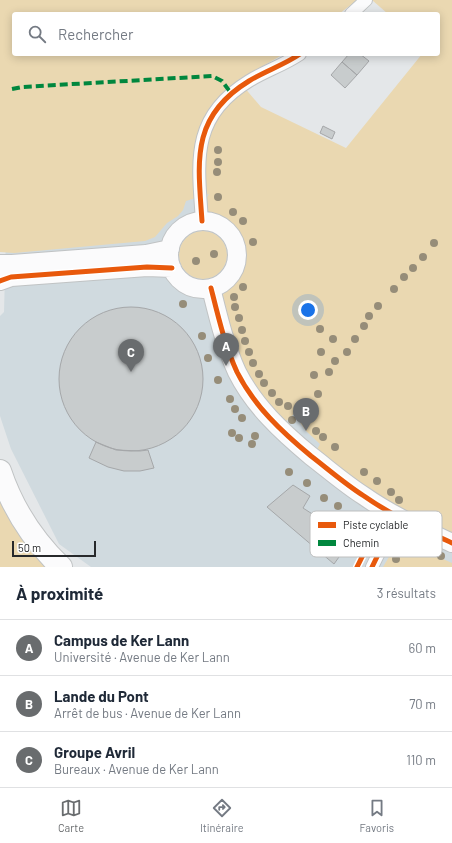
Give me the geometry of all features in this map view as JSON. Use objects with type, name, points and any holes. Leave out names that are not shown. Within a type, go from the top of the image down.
[{"type":"highway","points":[[0,470],[10,496],[23,520],[38,541],[60,567]]},
{"type":"street","points":[[353,12],[366,0]]},
{"type":"street","points":[[202,222],[199,152],[206,127],[216,111],[231,93],[296,56]]},
{"type":"street","points":[[202,222],[209,222],[223,228],[233,240],[237,254],[236,262],[230,276],[218,286],[197,289],[185,284],[179,279],[172,268],[170,261],[170,249],[175,237],[184,228],[189,224],[202,222]]},
{"type":"street","points":[[0,264],[146,254],[170,249]]},
{"type":"street","points":[[0,281],[11,277],[147,267],[172,268]]},
{"type":"street","points":[[211,288],[227,345],[237,372],[251,396],[268,417],[300,447],[364,496],[389,511]]},
{"type":"street","points":[[442,538],[452,543]]},
{"type":"street","points":[[372,567],[377,557]]},
{"type":"shaded area","points":[[0,0],[357,0],[342,12],[12,12],[12,56],[280,56],[238,80],[261,107],[346,148],[420,56],[440,56],[440,12],[386,12],[372,0],[452,0],[452,537],[442,532],[442,511],[400,511],[315,453],[320,444],[306,431],[294,414],[283,424],[269,411],[238,361],[221,299],[239,268],[241,253],[237,241],[228,226],[210,213],[207,209],[205,205],[209,194],[186,201],[183,210],[178,216],[167,223],[155,237],[145,241],[14,253],[0,252]]},
{"type":"shaded area","points":[[172,162],[452,190],[452,567],[91,567],[59,544],[11,449],[0,416],[0,316],[4,312],[6,236]]},
{"type":"shaded area","points":[[198,231],[208,231],[217,235],[223,241],[226,246],[226,264],[217,275],[208,279],[198,279],[189,275],[183,269],[179,260],[179,250],[183,241],[189,235]]},
{"type":"shaded area","points":[[0,498],[49,567],[0,567]]},
{"type":"shaded area","points":[[389,557],[439,557],[452,563],[452,567],[383,567]]},
{"type":"building","points":[[347,56],[363,56],[369,61],[357,75],[342,62]]},
{"type":"building","points":[[342,62],[357,75],[345,88],[331,75]]},
{"type":"building","points":[[323,126],[335,132],[332,139],[320,133]]},
{"type":"building","points":[[124,307],[138,307],[165,315],[177,323],[187,333],[198,351],[202,365],[202,393],[198,407],[187,425],[177,435],[159,446],[138,451],[124,451],[97,443],[85,435],[75,425],[64,407],[59,386],[59,372],[67,345],[75,333],[85,323],[103,312]]},
{"type":"building","points":[[96,442],[116,450],[148,450],[154,468],[140,471],[124,471],[108,467],[89,458]]},
{"type":"building","points":[[293,485],[310,496],[303,508],[310,512],[310,544],[267,507]]},
{"type":"building","points":[[326,557],[339,557],[334,564]]},
{"type":"marked path","points":[[12,89],[22,87],[212,76],[222,81],[231,93]]},
{"type":"cycle path","points":[[202,221],[199,179],[202,142],[207,126],[216,110],[230,95],[249,81],[297,56]]},
{"type":"cycle path","points":[[0,281],[11,277],[147,267],[172,268]]},
{"type":"cycle path","points":[[211,288],[225,341],[237,372],[260,407],[290,438],[311,456],[343,481],[388,511]]},
{"type":"cycle path","points":[[442,538],[452,543]]},
{"type":"cycle path","points":[[357,567],[362,557]]},
{"type":"cycle path","points":[[372,567],[377,557]]},
{"type":"place","name":"Campus de Ker Lann","points":[[226,366]]},
{"type":"place","name":"Groupe Avril","points":[[131,372]]},
{"type":"place","name":"Lande du Pont","points":[[306,431]]}]
